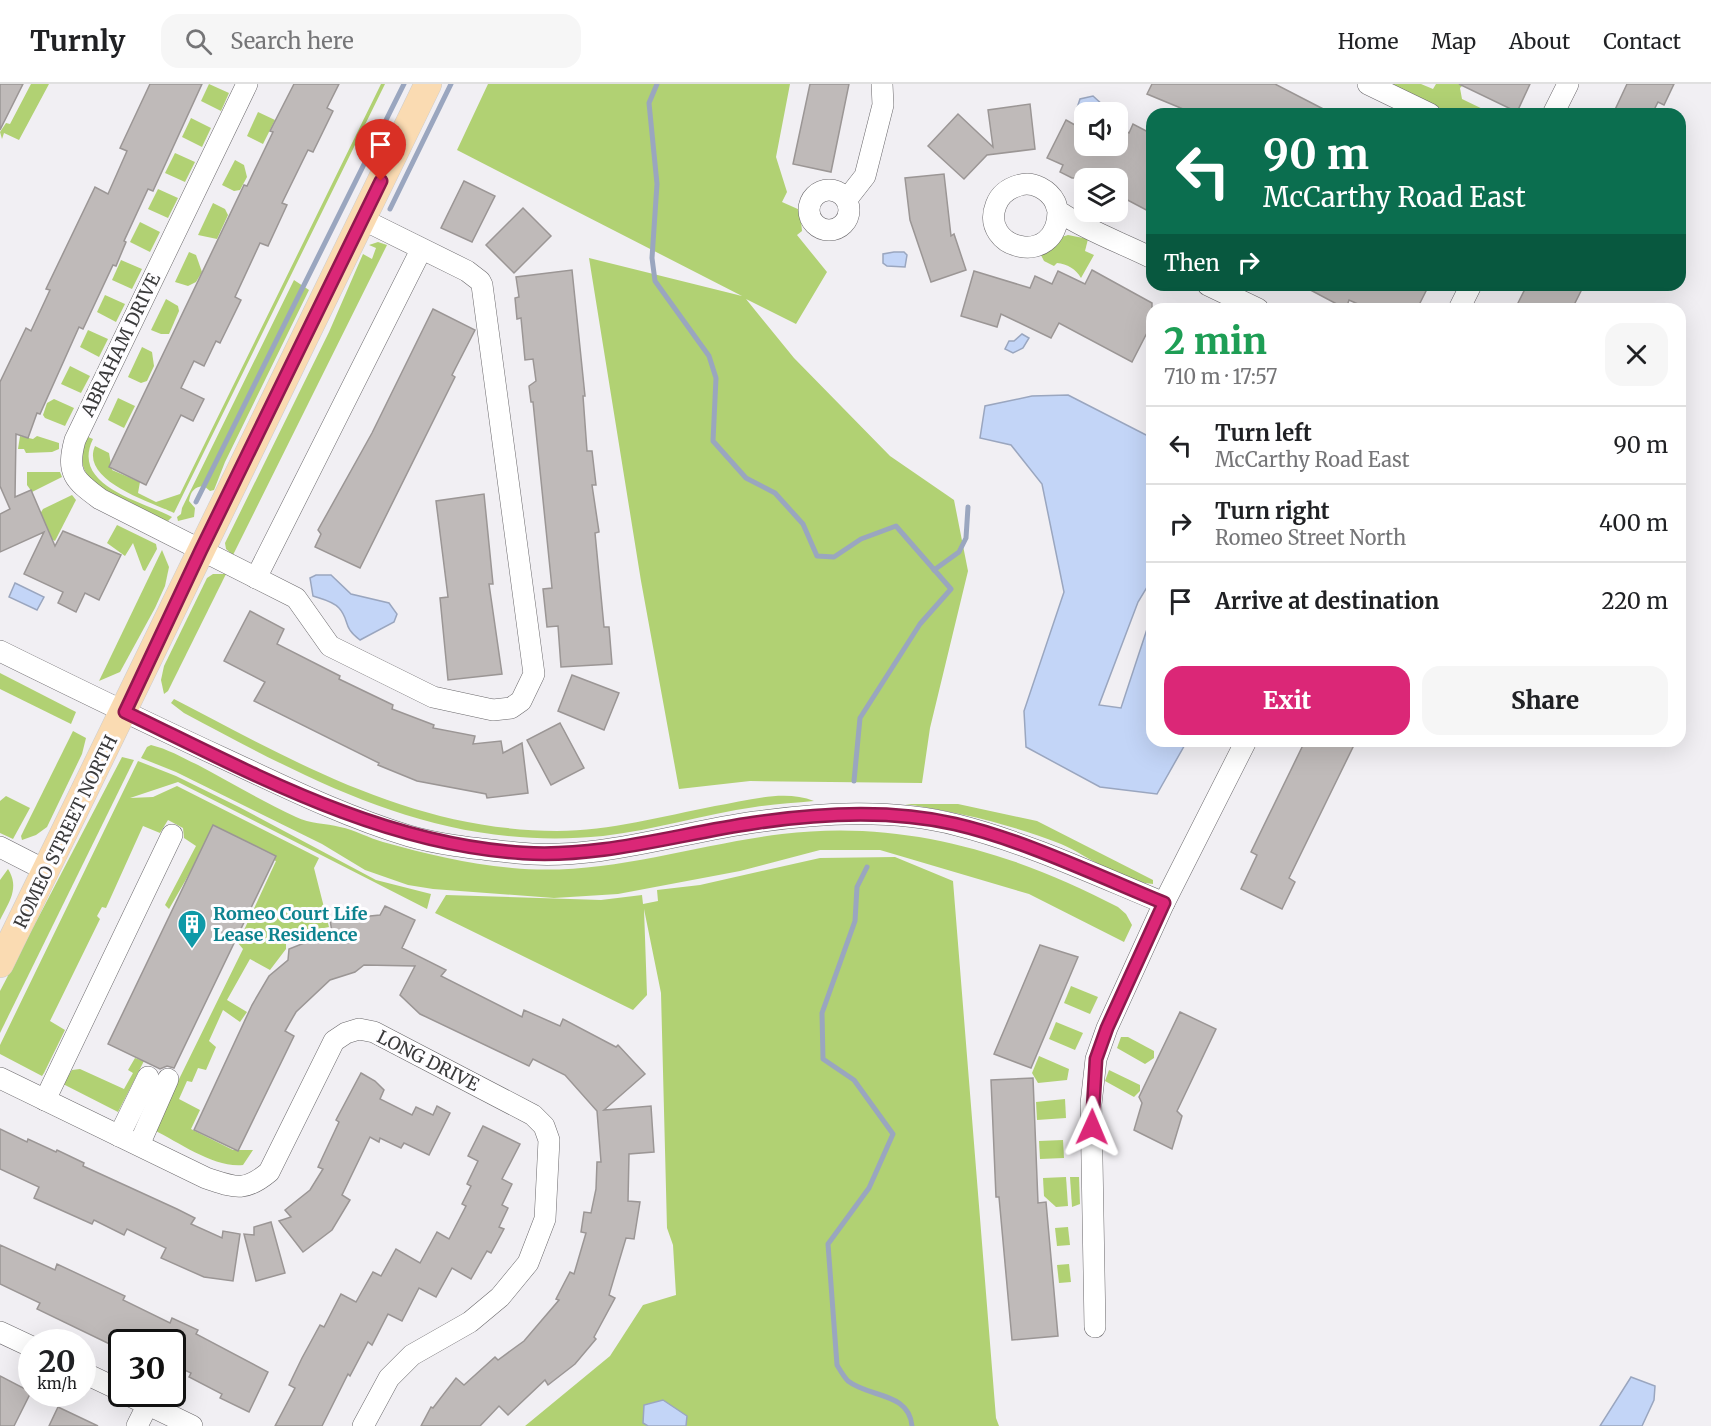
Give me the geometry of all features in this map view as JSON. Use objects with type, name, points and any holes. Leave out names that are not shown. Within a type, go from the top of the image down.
[{"type":"main road","name":"ROMEO STREET NORTH","points":[[0,964],[125,712],[201,550],[428,84]]},
{"type":"street","name":"ABRAHAM DRIVE","points":[[247,84],[75,440],[70,456],[71,470],[81,485],[100,499],[296,598],[330,646],[433,697],[493,710],[510,708],[521,701],[529,689],[534,674],[482,285],[467,271],[362,219]]},
{"type":"street","points":[[847,199],[865,176],[883,105],[882,84]]},
{"type":"street","points":[[1368,84],[1418,108]]},
{"type":"street","points":[[1556,108],[1568,84]]},
{"type":"street","points":[[1058,212],[1146,255]]},
{"type":"street","points":[[256,578],[421,250]]},
{"type":"street","points":[[1220,291],[1246,303]]},
{"type":"street","points":[[0,651],[125,712],[355,818],[412,837],[523,853],[583,854],[755,822],[831,815],[894,815],[956,824],[1049,855],[1164,903]]},
{"type":"street","points":[[1095,1327],[1091,1104],[1096,1059],[1107,1028],[1164,903],[1243,747]]},
{"type":"street","points":[[45,1100],[172,835]]},
{"type":"street","points":[[0,848],[47,871]]},
{"type":"street","name":"LONG DRIVE","points":[[0,1078],[206,1178],[233,1186],[250,1185],[268,1172],[334,1041],[346,1033],[359,1029],[374,1032],[533,1115],[544,1126],[549,1140],[545,1219],[528,1263],[500,1297],[470,1323],[412,1355],[389,1378],[363,1426]]},
{"type":"street","points":[[119,1136],[158,1078],[139,1145]]},
{"type":"street","points":[[0,1332],[18,1340]]},
{"type":"street","points":[[137,1426],[146,1407]]},
{"type":"street","points":[[154,1407],[192,1426]]},
{"type":"green space","points":[[31,84],[49,84],[19,140],[4,133],[2,139],[0,132],[6,123],[10,124]]},
{"type":"green space","points":[[209,84],[229,93],[221,111],[201,101]]},
{"type":"green space","points":[[381,84],[385,84],[174,513],[135,496],[107,480],[98,470],[93,458],[95,446],[109,453],[112,470],[140,482],[138,493],[156,502],[180,494]]},
{"type":"green space","points":[[488,84],[790,84],[776,157],[787,192],[782,202],[800,210],[802,231],[797,235],[827,272],[796,324],[746,299],[794,358],[890,456],[954,500],[968,571],[930,728],[922,783],[750,781],[679,789],[641,581],[589,258],[742,296],[457,150]]},
{"type":"green space","points":[[1390,84],[1421,84],[1433,89],[1436,84],[1464,84],[1460,88],[1462,99],[1481,108],[1440,108]]},
{"type":"green space","points":[[258,112],[275,120],[263,144],[247,136]]},
{"type":"green space","points":[[191,118],[211,128],[202,147],[182,137]]},
{"type":"green space","points":[[175,153],[195,162],[185,182],[165,173]]},
{"type":"green space","points":[[235,160],[244,165],[247,177],[240,190],[234,191],[222,185]]},
{"type":"green space","points":[[158,189],[178,198],[168,218],[148,209]]},
{"type":"green space","points":[[213,203],[225,209],[228,215],[217,239],[198,235]]},
{"type":"green space","points":[[140,222],[160,232],[150,252],[130,242]]},
{"type":"green space","points":[[1068,235],[1088,239],[1085,251],[1094,255],[1081,278],[1068,266],[1057,263],[1054,266],[1044,261],[1040,253],[1058,238]]},
{"type":"green space","points":[[378,242],[387,245],[233,555],[226,549],[225,543],[329,332],[363,254],[372,259],[376,248],[369,245]]},
{"type":"green space","points":[[189,252],[196,255],[202,272],[196,282],[188,286],[175,282]]},
{"type":"green space","points":[[121,260],[142,269],[132,289],[112,280]]},
{"type":"green space","points":[[294,280],[309,290],[225,462],[214,490],[210,491],[204,486],[194,490],[189,501],[195,508],[194,517],[178,521],[177,517],[181,514]]},
{"type":"green space","points":[[105,295],[125,304],[116,322],[97,312]]},
{"type":"green space","points":[[166,299],[178,306],[179,311],[169,334],[161,334],[151,330]]},
{"type":"green space","points":[[88,330],[108,339],[99,357],[80,347]]},
{"type":"green space","points":[[142,347],[152,352],[154,366],[147,381],[141,383],[128,377]]},
{"type":"green space","points":[[70,366],[90,376],[81,393],[61,384]]},
{"type":"green space","points":[[118,398],[135,406],[124,428],[108,420]]},
{"type":"green space","points":[[54,399],[74,408],[65,426],[43,415],[47,403]]},
{"type":"green space","points":[[20,436],[33,439],[37,436],[59,443],[59,449],[52,452],[26,453],[24,449],[18,449]]},
{"type":"green space","points":[[88,437],[93,439],[89,455],[91,469],[100,480],[128,498],[172,517],[168,521],[108,491],[91,479],[82,462],[83,450]]},
{"type":"green space","points":[[27,472],[60,472],[62,477],[32,492],[27,485]]},
{"type":"green space","points":[[72,495],[76,500],[55,541],[31,528],[43,509]]},
{"type":"green space","points":[[117,525],[156,544],[157,549],[145,571],[133,543],[125,556],[107,543]]},
{"type":"green space","points":[[162,550],[169,567],[165,586],[155,608],[120,672],[99,681]]},
{"type":"green space","points":[[213,574],[226,574],[168,691],[164,694],[161,680],[164,666],[207,578]]},
{"type":"green space","points":[[0,673],[76,712],[71,724],[0,689]]},
{"type":"green space","points":[[174,699],[266,747],[358,789],[405,806],[454,819],[504,828],[577,830],[636,822],[764,797],[790,796],[814,801],[736,810],[603,836],[544,838],[489,834],[436,823],[384,808],[334,788],[184,713],[171,703]]},
{"type":"green space","points":[[73,731],[86,738],[82,754],[47,827],[36,835],[22,840],[21,836]]},
{"type":"green space","points":[[151,745],[198,765],[301,819],[346,828],[383,842],[463,861],[512,868],[547,870],[581,868],[782,834],[870,831],[955,844],[1038,870],[1118,907],[1126,914],[1132,925],[1124,942],[1029,894],[880,850],[820,850],[740,871],[618,894],[554,898],[408,885],[365,870],[322,844],[176,772],[141,758],[147,747]]},
{"type":"green space","points":[[122,757],[134,760],[0,1033],[0,991]]},
{"type":"green space","points":[[138,761],[176,776],[239,807],[376,880],[431,894],[427,909],[178,782],[130,798],[153,797],[177,786],[319,858],[314,868],[329,927],[295,934],[286,943],[286,949],[270,970],[250,959],[227,1000],[247,1012],[240,1022],[223,1010],[209,1041],[216,1047],[206,1070],[198,1068],[192,1082],[187,1081],[179,1099],[200,1110],[191,1129],[233,1150],[253,1150],[243,1165],[232,1165],[209,1159],[154,1130],[243,949],[238,943],[276,861],[211,836],[169,909],[165,905],[196,846],[184,838],[183,828],[168,820],[160,833],[143,826],[106,908],[102,907],[97,916],[100,919],[50,1021],[65,1030],[44,1073],[42,1076],[0,1054],[0,1045]]},
{"type":"green space","points":[[6,796],[30,808],[13,839],[0,833],[0,801]]},
{"type":"green space","points":[[905,804],[958,804],[1037,821],[1153,880],[1153,884],[1129,879],[1072,849],[1023,830],[964,815]]},
{"type":"green space","points":[[895,857],[953,881],[996,1418],[999,1426],[525,1426],[610,1356],[643,1305],[676,1295],[673,1245],[667,1228],[661,993],[644,909],[647,995],[633,1010],[435,913],[446,895],[601,900],[642,895],[643,904],[658,901],[657,890],[700,885],[820,858]]},
{"type":"green space","points":[[8,869],[13,889],[10,901],[0,920],[0,880]]},
{"type":"green space","points":[[1071,986],[1098,997],[1090,1014],[1064,1003]]},
{"type":"green space","points":[[1056,1022],[1083,1033],[1075,1050],[1049,1039]]},
{"type":"green space","points":[[1121,1037],[1128,1037],[1154,1051],[1154,1058],[1145,1064],[1117,1048]]},
{"type":"green space","points":[[1039,1056],[1069,1069],[1067,1080],[1038,1083],[1032,1073]]},
{"type":"green space","points":[[135,1058],[144,1061],[118,1112],[63,1084],[72,1070],[80,1069],[124,1089],[133,1073],[128,1070]]},
{"type":"green space","points":[[1109,1070],[1140,1085],[1140,1091],[1134,1097],[1105,1081]]},
{"type":"green space","points":[[1065,1099],[1066,1118],[1037,1120],[1036,1102]]},
{"type":"green space","points":[[1063,1140],[1064,1158],[1040,1159],[1039,1141]]},
{"type":"green space","points":[[1066,1177],[1068,1206],[1056,1207],[1044,1196],[1043,1178]]},
{"type":"green space","points":[[1070,1177],[1079,1177],[1080,1204],[1072,1207]]},
{"type":"green space","points":[[1068,1227],[1070,1245],[1057,1246],[1055,1228]]},
{"type":"green space","points":[[1069,1264],[1071,1282],[1059,1283],[1057,1265]]},
{"type":"water","points":[[1093,96],[1100,102],[1079,102],[1080,99]]},
{"type":"water","points":[[904,252],[907,255],[905,267],[887,266],[883,263],[883,254]]},
{"type":"water","points":[[1022,334],[1029,338],[1023,348],[1013,353],[1005,349],[1009,341],[1014,341]]},
{"type":"water","points":[[1068,395],[1146,435],[1146,589],[1138,602],[1099,705],[1121,708],[1146,632],[1146,747],[1184,747],[1157,794],[1100,787],[1026,747],[1024,711],[1064,592],[1042,484],[1011,445],[980,438],[985,406],[1032,396]]},
{"type":"water","points":[[316,575],[331,575],[351,594],[389,603],[397,614],[394,622],[360,640],[348,627],[337,606],[313,596],[310,578]]},
{"type":"water","points":[[15,583],[44,597],[37,610],[9,597]]},
{"type":"water","points":[[1631,1377],[1655,1386],[1654,1400],[1642,1426],[1600,1426]]},
{"type":"water","points":[[663,1400],[687,1416],[686,1426],[648,1426],[643,1423],[644,1405]]},
{"type":"building","points":[[0,84],[23,84],[0,130]]},
{"type":"building","points":[[150,84],[202,84],[153,191],[148,189],[124,241],[126,242],[116,266],[113,265],[83,329],[79,327],[40,414],[37,413],[28,438],[16,434],[15,497],[31,490],[55,546],[63,531],[121,555],[99,600],[85,593],[76,612],[58,603],[63,592],[24,574],[44,532],[0,552],[0,514],[10,509],[0,486],[0,382],[26,328],[31,331],[50,290],[46,289],[95,187],[108,194],[127,151],[120,148]]},
{"type":"building","points":[[294,84],[339,84],[327,108],[333,111],[313,152],[308,150],[282,203],[287,205],[268,246],[260,243],[235,297],[241,300],[220,343],[216,341],[204,366],[194,361],[181,388],[204,399],[193,421],[181,415],[146,485],[109,467],[244,185],[247,186],[273,132],[270,131]]},
{"type":"building","points":[[810,84],[849,84],[831,172],[793,164]]},
{"type":"building","points":[[1152,84],[1275,84],[1321,108],[1181,108],[1147,94]]},
{"type":"building","points":[[1459,84],[1530,84],[1519,108],[1509,108]]},
{"type":"building","points":[[1627,84],[1674,84],[1664,105],[1658,102],[1655,108],[1616,108]]},
{"type":"building","points":[[1030,104],[1035,149],[987,155],[964,179],[928,146],[958,114],[993,147],[988,110]]},
{"type":"building","points":[[1066,120],[1074,124],[1074,156],[1128,156],[1128,132],[1133,124],[1146,131],[1146,210],[1128,200],[1128,168],[1074,168],[1074,178],[1072,178],[1060,172],[1063,165],[1047,158]]},
{"type":"building","points":[[944,174],[951,236],[954,234],[966,270],[931,282],[910,220],[905,178]]},
{"type":"building","points":[[464,181],[495,196],[472,242],[441,228]]},
{"type":"building","points":[[523,208],[551,236],[514,273],[486,245]]},
{"type":"building","points":[[572,270],[585,396],[583,396],[587,451],[592,451],[596,485],[592,485],[599,532],[595,533],[604,627],[609,627],[612,664],[561,667],[558,626],[547,627],[543,589],[552,588],[533,402],[531,402],[529,386],[536,381],[533,359],[525,360],[521,318],[517,319],[515,298],[519,297],[516,277]]},
{"type":"building","points":[[1092,270],[1152,303],[1146,303],[1146,335],[1132,362],[1059,323],[1051,338],[1001,314],[997,327],[961,316],[974,271],[1030,288],[1035,276],[1052,284],[1058,271],[1085,284]]},
{"type":"building","points":[[1312,291],[1426,291],[1420,303],[1356,303],[1349,300],[1348,303],[1335,303]]},
{"type":"building","points":[[1524,291],[1581,291],[1575,303],[1518,303]]},
{"type":"building","points":[[433,309],[475,330],[452,375],[455,377],[360,568],[315,547],[321,534],[318,530],[372,433]]},
{"type":"building","points":[[484,494],[493,584],[489,584],[502,674],[448,680],[440,598],[448,597],[436,501]]},
{"type":"building","points":[[250,611],[284,629],[277,644],[340,676],[339,679],[393,705],[392,709],[434,725],[433,728],[475,736],[473,744],[501,741],[503,753],[522,743],[528,793],[487,798],[486,794],[417,781],[378,765],[379,763],[254,701],[265,682],[224,661]]},
{"type":"building","points":[[572,675],[619,693],[604,730],[558,711]]},
{"type":"building","points":[[560,723],[584,768],[551,785],[527,740]]},
{"type":"building","points":[[1302,747],[1353,747],[1289,878],[1295,882],[1282,909],[1241,889],[1257,855],[1251,852]]},
{"type":"building","name":"Romeo Court Life Lease Residence","points":[[213,825],[276,856],[174,1068],[167,1066],[160,1069],[108,1044]]},
{"type":"building","points":[[385,906],[415,920],[402,948],[446,970],[441,976],[522,1017],[524,1010],[560,1026],[563,1019],[616,1047],[618,1045],[645,1074],[604,1110],[651,1106],[654,1152],[629,1154],[628,1201],[640,1202],[634,1239],[626,1238],[609,1295],[615,1298],[594,1337],[596,1339],[575,1364],[548,1385],[545,1380],[508,1415],[499,1406],[480,1426],[421,1426],[431,1407],[433,1408],[456,1378],[464,1385],[495,1357],[498,1360],[524,1341],[559,1300],[556,1299],[570,1272],[574,1274],[586,1233],[581,1232],[584,1212],[591,1213],[596,1189],[597,1162],[601,1162],[597,1111],[565,1075],[533,1059],[529,1066],[420,1014],[400,995],[415,966],[364,965],[355,972],[330,980],[296,1012],[285,1031],[294,1036],[238,1151],[194,1130],[252,1005],[269,976],[288,960],[289,949],[332,932],[330,920],[380,915]]},
{"type":"building","points":[[1040,945],[1078,957],[1031,1068],[994,1054]]},
{"type":"building","points":[[1180,1012],[1216,1029],[1177,1111],[1182,1116],[1172,1149],[1134,1130],[1142,1103],[1139,1097]]},
{"type":"building","points":[[361,1073],[375,1081],[384,1090],[380,1099],[412,1115],[416,1107],[433,1115],[437,1106],[450,1113],[429,1155],[404,1143],[401,1148],[380,1138],[379,1142],[370,1137],[342,1195],[350,1200],[332,1230],[303,1252],[279,1221],[291,1217],[285,1210],[310,1190],[323,1169],[318,1167],[339,1122],[336,1120]]},
{"type":"building","points":[[1033,1078],[1038,1203],[1046,1202],[1058,1336],[1012,1340],[999,1197],[996,1197],[991,1080]]},
{"type":"building","points":[[483,1126],[520,1144],[502,1179],[512,1184],[502,1205],[508,1208],[499,1227],[504,1229],[491,1253],[487,1251],[471,1279],[452,1268],[436,1297],[419,1288],[402,1321],[388,1314],[372,1345],[368,1342],[350,1376],[348,1374],[322,1426],[275,1426],[295,1388],[289,1385],[302,1358],[320,1325],[324,1327],[341,1294],[356,1302],[373,1272],[381,1276],[396,1249],[420,1263],[437,1232],[449,1239],[466,1206],[462,1204],[471,1186],[467,1184],[478,1161],[468,1156]]},
{"type":"building","points":[[0,1129],[27,1142],[28,1139],[56,1152],[57,1150],[84,1163],[83,1166],[195,1218],[191,1224],[222,1238],[223,1231],[240,1234],[233,1281],[204,1277],[161,1258],[166,1248],[127,1229],[124,1235],[94,1220],[92,1224],[34,1198],[39,1187],[0,1169]]},
{"type":"building","points":[[271,1222],[285,1273],[256,1281],[244,1234],[254,1235],[254,1227]]},
{"type":"building","points":[[0,1245],[55,1270],[57,1264],[125,1296],[123,1300],[170,1323],[172,1318],[198,1330],[196,1334],[268,1372],[249,1412],[220,1398],[222,1394],[189,1377],[191,1373],[186,1371],[186,1329],[108,1329],[108,1343],[96,1337],[96,1329],[78,1329],[37,1309],[40,1303],[0,1284]]},
{"type":"building","points":[[0,1376],[18,1385],[18,1407],[24,1407],[14,1426],[0,1426]]},
{"type":"building","points":[[58,1407],[98,1426],[49,1426]]},
{"type":"waterway","points":[[196,502],[404,84]]},
{"type":"waterway","points":[[390,209],[451,84]]},
{"type":"waterway","points":[[657,84],[649,103],[657,184],[652,258],[655,281],[709,356],[716,378],[713,441],[746,478],[775,493],[803,524],[817,556],[834,557],[861,539],[896,526],[951,589],[920,624],[860,718],[854,781]]},
{"type":"waterway","points":[[934,570],[959,552],[966,538],[968,507]]},
{"type":"waterway","points":[[867,867],[857,887],[855,921],[822,1013],[823,1059],[854,1080],[893,1134],[869,1188],[828,1244],[837,1365],[848,1381],[896,1401],[904,1407],[912,1426]]},
{"type":"place","name":"Romeo Court Life Lease Residence","points":[[192,950]]},
{"type":"route","points":[[381,181],[201,550],[125,712],[355,818],[412,837],[523,853],[583,854],[755,822],[831,815],[894,815],[956,824],[1049,855],[1164,903],[1107,1028],[1096,1059],[1091,1104],[1092,1127]]}]
